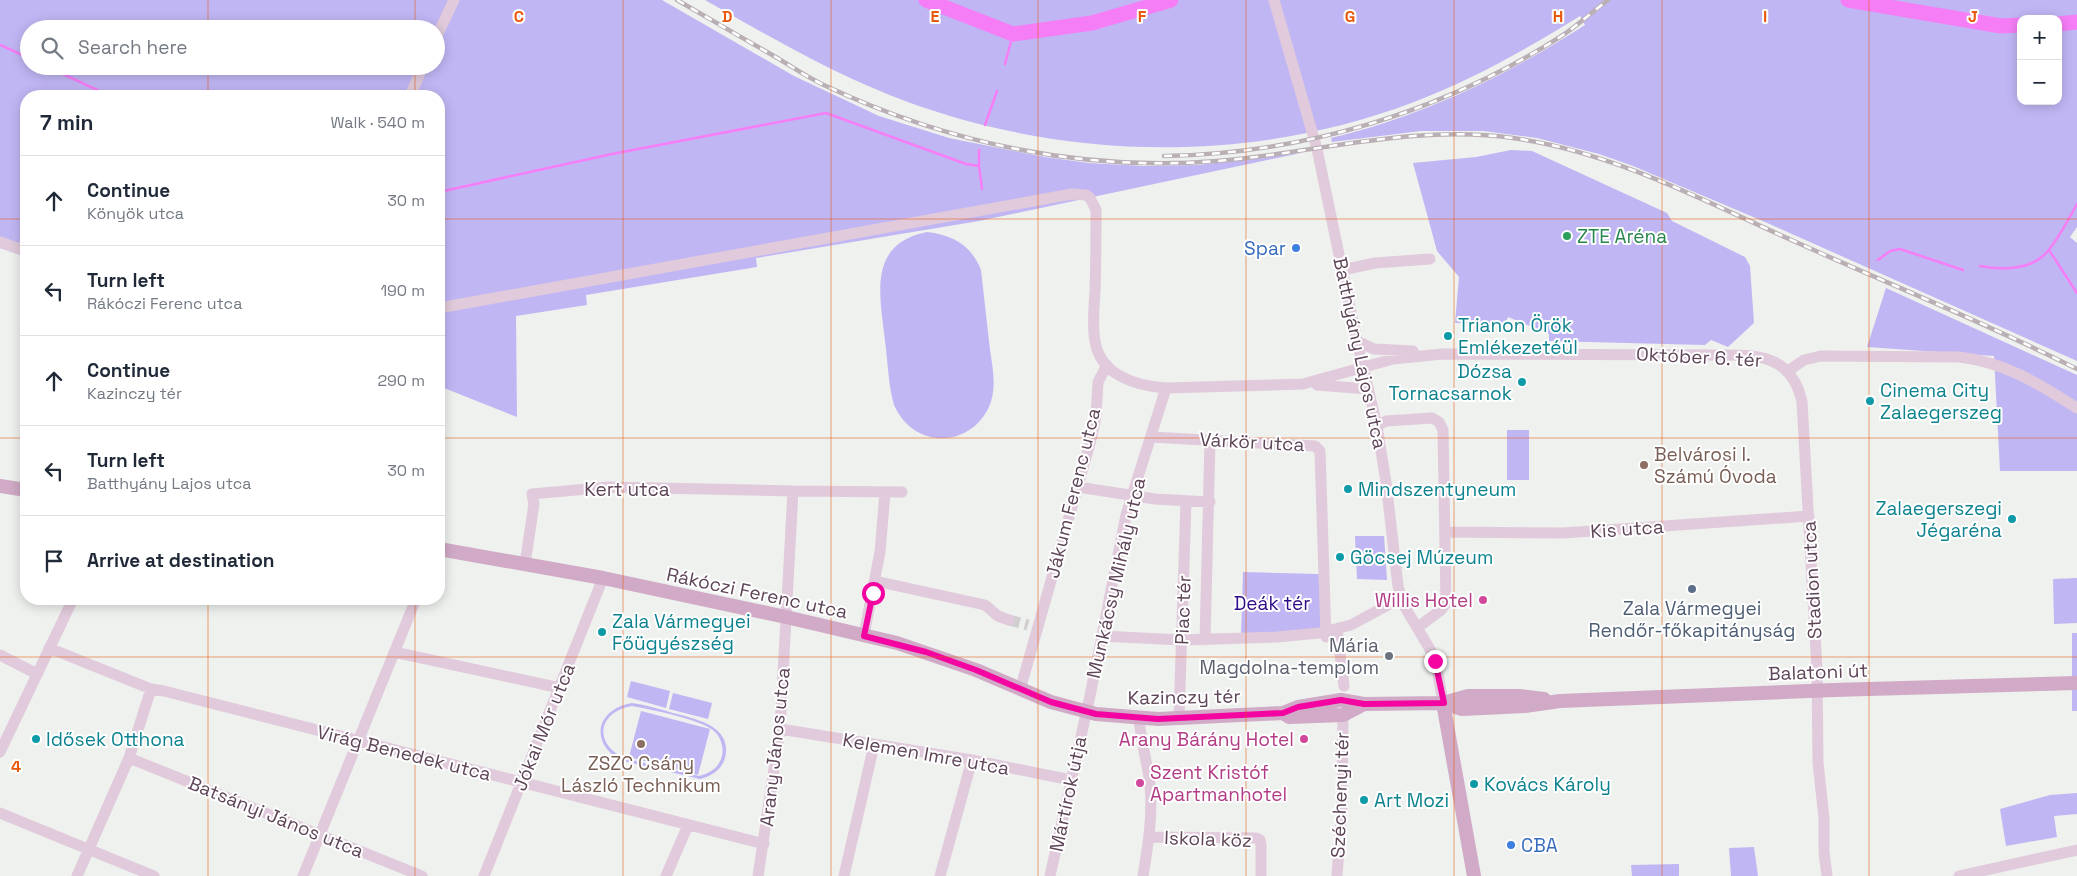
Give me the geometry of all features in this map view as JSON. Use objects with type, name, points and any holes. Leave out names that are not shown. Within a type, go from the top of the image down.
[{"type":"main road","points":[[0,486],[20,489]]},
{"type":"main road","name":"Rákóczi Ferenc utca","points":[[445,550],[603,578],[786,617],[864,636],[933,654],[1051,702],[1086,712]]},
{"type":"main road","name":"Balatoni út","points":[[1444,703],[1462,709],[1526,706],[1560,701],[2077,683]]},
{"type":"main road","name":"Balatoni út","points":[[1444,703],[1465,696],[1487,695],[1519,696],[1560,701]]},
{"type":"main road","name":"Kazinczy tér","points":[[1086,712],[1140,719],[1283,713],[1298,707],[1341,700],[1364,704],[1444,703]]},
{"type":"main road","points":[[1444,703],[1474,876]]},
{"type":"main road","name":"Kazinczy tér","points":[[1283,713],[1289,717],[1343,715],[1364,704]]},
{"type":"main road","points":[[1450,734],[1462,709]]},
{"type":"street","points":[[445,20],[454,0]]},
{"type":"street","name":"Batthyány Lajos utca","points":[[1274,0],[1317,149],[1357,341],[1377,426],[1398,586],[1401,598],[1435,661],[1444,703]]},
{"type":"street","points":[[413,90],[419,75]]},
{"type":"street","points":[[445,307],[1072,194],[1086,195],[1090,198],[1096,210],[1094,333],[1096,347],[1113,372],[1130,381],[1166,388],[1303,384],[1368,389]]},
{"type":"street","points":[[0,242],[20,249]]},
{"type":"street","points":[[1342,270],[1374,263],[1430,259]]},
{"type":"street","points":[[1357,341],[1378,349],[1442,354]]},
{"type":"street","name":"Október 6. tér","points":[[1303,384],[1393,359],[1442,354],[1752,356],[1775,361],[1788,371],[1804,360],[1821,356],[1975,359],[2003,366],[2022,375],[2077,408]]},
{"type":"street","name":"Jákum Ferenc utca","points":[[1020,690],[1033,626],[1078,487],[1094,429],[1098,382],[1107,365]]},
{"type":"street","name":"Stadion utca","points":[[1788,371],[1796,383],[1802,402],[1817,691],[1818,763],[1824,818],[1824,852],[1827,876]]},
{"type":"street","name":"Munkácsy Mihály utca","points":[[1086,712],[1125,522],[1166,388]]},
{"type":"street","points":[[1377,426],[1386,421],[1435,418],[1441,425],[1444,435],[1446,603],[1441,610],[1418,627]]},
{"type":"street","name":"Várkör utca","points":[[1151,437],[1315,446],[1320,451],[1326,635]]},
{"type":"street","name":"Piac tér","points":[[1204,640],[1210,502],[1210,440]]},
{"type":"street","name":"Kert utca","points":[[525,564],[534,504],[532,494],[609,487],[793,492],[902,492]]},
{"type":"street","points":[[1078,487],[1132,496],[1210,502]]},
{"type":"street","points":[[786,617],[793,492]]},
{"type":"street","points":[[864,636],[876,581],[886,493]]},
{"type":"street","name":"Piac tér","points":[[1179,718],[1186,501]]},
{"type":"street","name":"Kis utca","points":[[1446,532],[1580,532],[1809,516]]},
{"type":"street","name":"Jókai Mór utca","points":[[484,876],[603,578]]},
{"type":"street","points":[[876,581],[982,604],[998,616],[1009,620]]},
{"type":"street","points":[[1101,636],[1204,640],[1326,635],[1351,625],[1401,598]]},
{"type":"street","points":[[0,752],[70,605]]},
{"type":"street","points":[[303,876],[414,605]]},
{"type":"street","name":"Arany János utca","points":[[758,876],[780,729],[786,617]]},
{"type":"street","points":[[1337,629],[1344,686]]},
{"type":"street","name":"Virág Benedek utca","points":[[49,648],[151,689],[764,844]]},
{"type":"street","points":[[394,652],[560,688]]},
{"type":"street","points":[[0,655],[37,674]]},
{"type":"street","points":[[77,876],[129,758],[151,689]]},
{"type":"street","name":"Mártírok útja","points":[[1050,876],[1086,712]]},
{"type":"street","name":"Széchenyi tér","points":[[1337,876],[1342,807],[1343,715]]},
{"type":"street","points":[[1140,719],[1140,733],[1150,784],[1150,837],[1143,876]]},
{"type":"street","name":"Kelemen Imre utca","points":[[780,729],[972,760],[1071,780]]},
{"type":"street","points":[[844,876],[874,745]]},
{"type":"street","name":"Batsányi János utca","points":[[129,758],[422,876]]},
{"type":"street","points":[[940,876],[972,760]]},
{"type":"street","points":[[0,813],[154,876]]},
{"type":"street","points":[[666,876],[688,826]]},
{"type":"street","name":"Iskola köz","points":[[1150,837],[1256,838],[1260,840],[1261,845],[1261,876]]},
{"type":"street","points":[[1959,876],[1995,872],[2077,850]]},
{"type":"street","name":"Stadion utca","points":[[1820,876],[1824,852]]},
{"type":"green space","points":[[0,0],[662,0],[794,76],[879,116],[949,138],[1045,157],[1089,163],[1143,166],[1198,165],[1301,153],[979,221],[756,258],[757,267],[586,295],[587,305],[516,316],[517,417],[445,388],[445,90],[20,90],[20,255],[0,248]]},
{"type":"green space","points":[[705,0],[2077,0],[2077,227],[2070,237],[2077,243],[2077,361],[1765,222],[1633,166],[1599,154],[1537,138],[1483,131],[1421,131],[1332,142],[1331,138],[1365,129],[1431,106],[1494,77],[1555,44],[1585,25],[1580,16],[1478,74],[1414,102],[1352,122],[1289,136],[1224,145],[1160,147],[1095,144],[1030,135],[967,121],[905,101],[879,91],[803,55]]},
{"type":"green space","name":"ZTE Aréna","points":[[1511,150],[1532,151],[1667,213],[1672,221],[1745,257],[1750,266],[1754,323],[1728,347],[1711,340],[1705,345],[1549,341],[1549,334],[1508,317],[1505,324],[1455,323],[1459,277],[1437,251],[1413,163],[1476,157]]},
{"type":"green space","points":[[927,232],[945,236],[960,243],[977,261],[981,270],[993,371],[994,387],[987,411],[966,432],[947,438],[923,435],[911,428],[897,412],[889,381],[881,306],[880,289],[886,260],[894,248],[908,238]]},
{"type":"green space","points":[[1886,288],[2077,375],[2077,471],[2000,471],[1994,356],[1867,347]]},
{"type":"green space","points":[[1507,430],[1529,430],[1529,480],[1507,480]]},
{"type":"green space","points":[[1355,536],[1384,536],[1387,580],[1357,579]]},
{"type":"green space","name":"Deák tér","points":[[1243,572],[1320,574],[1322,630],[1241,635]]},
{"type":"green space","points":[[2077,578],[2077,623],[2054,624],[2053,579]]},
{"type":"green space","points":[[2072,633],[2077,633],[2077,711],[2072,711]]},
{"type":"green space","points":[[631,681],[670,691],[666,708],[627,697]]},
{"type":"green space","points":[[673,693],[712,703],[708,719],[669,709]]},
{"type":"green space","points":[[632,703],[702,721],[718,731],[723,738],[726,747],[723,763],[715,772],[700,779],[623,761],[612,754],[605,746],[601,737],[601,728],[604,720],[610,712]],"holes":[[[632,706],[663,712],[708,727],[720,739],[723,753],[719,764],[710,772],[699,776],[624,758],[614,752],[604,737],[606,721],[621,709]]]},
{"type":"green space","points":[[641,711],[710,729],[698,775],[629,757]]},
{"type":"green space","points":[[2077,793],[2077,814],[2054,816],[2057,837],[2006,846],[2000,809],[2050,795]]},
{"type":"green space","points":[[1754,847],[1758,876],[1731,876],[1729,848]]},
{"type":"green space","points":[[1679,864],[1679,876],[1632,876],[1631,865]]},
{"type":"waterway","points":[[926,0],[1013,34],[1092,23],[1171,0]]},
{"type":"waterway","points":[[1848,0],[2001,26],[2017,25]]},
{"type":"waterway","points":[[2062,24],[2077,22]]},
{"type":"waterway","points":[[1005,64],[1013,34]]},
{"type":"waterway","points":[[0,45],[20,54]]},
{"type":"waterway","points":[[65,75],[97,90]]},
{"type":"waterway","points":[[985,125],[997,91]]},
{"type":"waterway","points":[[445,191],[612,154],[826,113],[966,164],[979,166],[979,150]]},
{"type":"waterway","points":[[979,166],[982,189]]},
{"type":"waterway","points":[[1980,266],[2013,268],[2037,261],[2048,251],[2062,232],[2077,204]]},
{"type":"waterway","points":[[1878,260],[1890,251],[1900,249],[1963,270]]},
{"type":"waterway","points":[[2049,250],[2077,293]]},
{"type":"tunnel","points":[[1009,620],[1028,625]]},
{"type":"railway","points":[[677,0],[826,86],[872,106],[919,123],[968,138],[1017,149],[1066,157],[1116,162],[1167,163],[1217,161],[1365,141],[1438,135],[1476,135],[1513,138],[1550,145],[1587,155],[1659,180],[1973,320],[2077,369]]},
{"type":"railway","points":[[1164,156],[1268,147],[1370,124],[1419,107],[1468,87],[1515,64],[1566,33],[1608,0]]},
{"type":"place","name":"ZTE Aréna","points":[[1567,236]]},
{"type":"place","name":"Spar","points":[[1296,248]]},
{"type":"place","name":"Trianon Örök Emlékezetéül","points":[[1448,336]]},
{"type":"place","name":"Dózsa Tornacsarnok","points":[[1522,382]]},
{"type":"place","name":"Cinema City Zalaegerszeg","points":[[1870,401]]},
{"type":"place","name":"Belvárosi I. Számú Óvoda","points":[[1644,465]]},
{"type":"place","name":"Mindszentyneum","points":[[1348,489]]},
{"type":"place","name":"Zalaegerszegi Jégaréna","points":[[2012,519]]},
{"type":"place","name":"Göcsej Múzeum","points":[[1340,557]]},
{"type":"place","name":"Zala Vármegyei Rendőr-főkapitányság","points":[[1692,589]]},
{"type":"place","name":"Willis Hotel","points":[[1483,600]]},
{"type":"place","name":"Zala Vármegyei Főügyészség","points":[[602,632]]},
{"type":"place","name":"Mária Magdolna-templom","points":[[1389,656]]},
{"type":"place","name":"Idősek Otthona","points":[[36,739]]},
{"type":"place","name":"Arany Bárány Hotel","points":[[1304,739]]},
{"type":"place","name":"ZSZC Csány László Technikum","points":[[641,744]]},
{"type":"place","name":"Szent Kristóf Apartmanhotel","points":[[1140,783]]},
{"type":"place","name":"Kovács Károly","points":[[1474,784]]},
{"type":"place","name":"Art Mozi","points":[[1364,800]]},
{"type":"place","name":"CBA","points":[[1511,845]]},
{"type":"route","points":[[873,593],[864,636],[947,659],[1051,702],[1078,710],[1110,716],[1140,719],[1283,713],[1298,707],[1341,700],[1364,704],[1384,702],[1444,703],[1435,661]]}]
